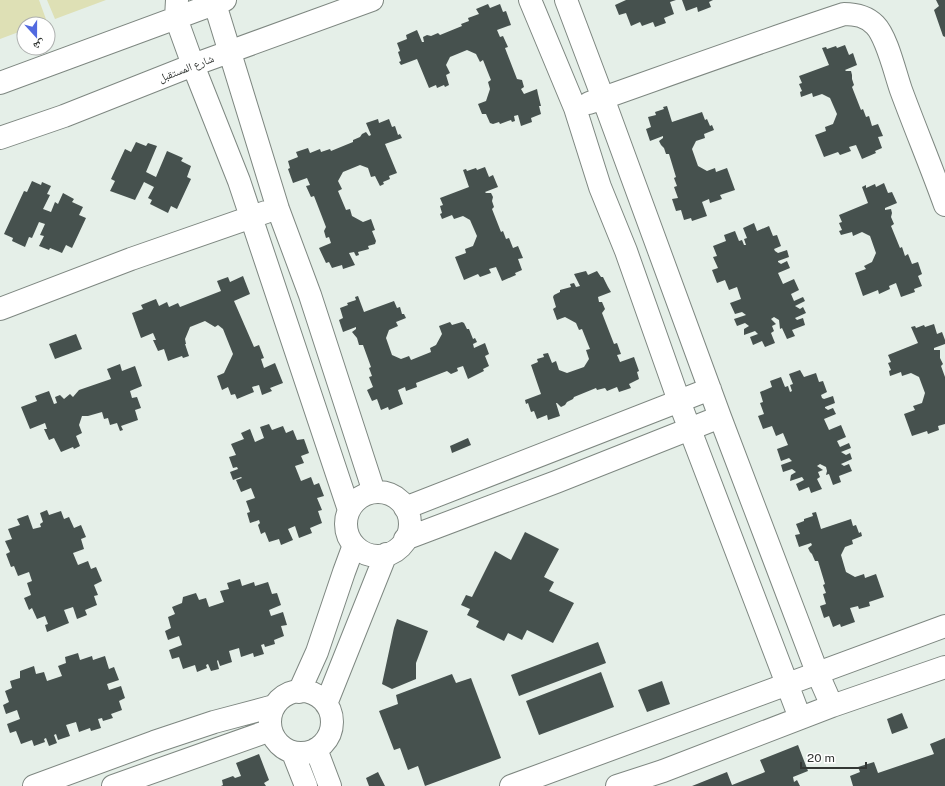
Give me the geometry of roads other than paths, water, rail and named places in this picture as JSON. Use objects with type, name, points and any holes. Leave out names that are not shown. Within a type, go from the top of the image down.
[{"type":"street","name":"شارع المستقبل","points":[[0,138],[64,116],[230,51],[372,0]]},
{"type":"street","points":[[530,0],[575,108],[600,187],[626,252],[689,429],[788,683],[800,718]]},
{"type":"street","points":[[566,0],[720,417],[817,672],[832,706]]},
{"type":"street","points":[[0,83],[177,9],[217,1],[230,51],[278,208],[310,295],[374,492]]},
{"type":"street","points":[[177,9],[193,65],[239,181],[349,510]]},
{"type":"street","points":[[575,108],[731,54],[763,40],[844,14],[856,14],[868,19],[876,26],[884,39],[902,92],[945,204]]},
{"type":"street","points":[[0,309],[131,259],[278,208]]},
{"type":"street","points":[[405,508],[710,389]]},
{"type":"street","points":[[405,539],[549,485],[720,417]]},
{"type":"street","points":[[374,492],[388,494],[395,497],[405,508],[409,520],[409,527],[405,539],[397,548],[386,554],[369,554],[361,551],[349,538],[346,528],[346,519],[349,510],[360,498],[374,492]]},
{"type":"street","points":[[299,692],[317,652],[354,545]]},
{"type":"street","points":[[326,704],[386,554]]},
{"type":"street","points":[[512,786],[817,672],[945,626]]},
{"type":"street","points":[[617,786],[832,706],[945,667]]},
{"type":"street","points":[[307,692],[314,695],[326,704],[331,716],[331,729],[326,740],[316,749],[305,753],[293,753],[278,744],[270,730],[270,721],[274,706],[281,699],[289,694],[307,692]]},
{"type":"street","points":[[34,786],[154,742],[214,722],[274,706]]},
{"type":"street","points":[[113,786],[270,730]]},
{"type":"street","points":[[316,749],[330,786]]},
{"type":"street","points":[[293,753],[306,786]]}]
